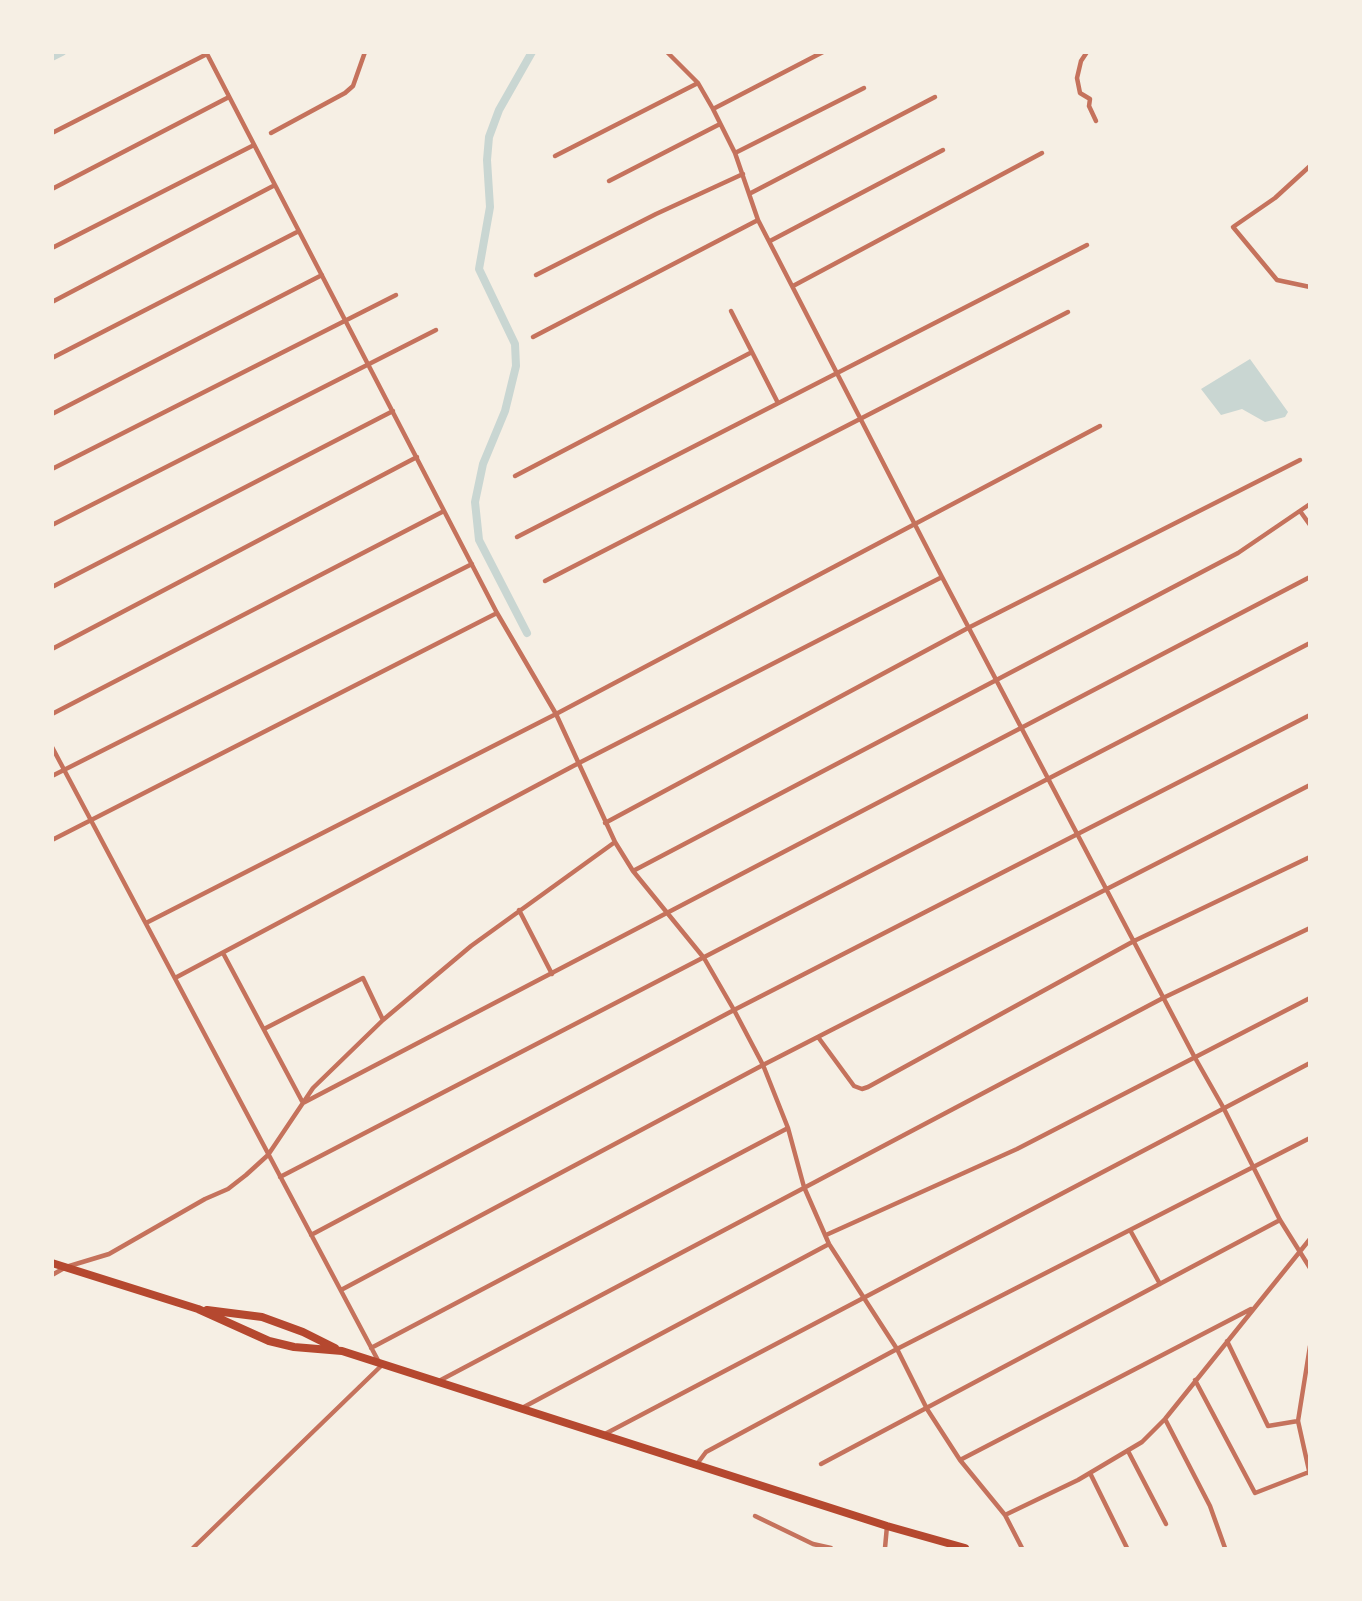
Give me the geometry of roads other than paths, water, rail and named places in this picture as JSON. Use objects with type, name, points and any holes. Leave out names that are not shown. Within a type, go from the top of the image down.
[{"type":"highway","points":[[52,1263],[198,1309],[269,1341],[294,1347],[342,1351]]},
{"type":"highway","points":[[198,1309],[262,1317],[381,1366],[697,1464],[887,1526],[965,1548]]},
{"type":"street","points":[[271,133],[345,93],[353,86],[365,52]]},
{"type":"street","points":[[667,52],[698,83],[720,124],[735,153],[758,220],[968,628],[1223,1107],[1280,1220],[1310,1268]]},
{"type":"street","points":[[712,109],[823,52]]},
{"type":"street","points":[[1087,52],[1081,61],[1077,78],[1080,93],[1089,99],[1089,106],[1096,121]]},
{"type":"street","points":[[52,133],[206,53],[497,613],[556,714],[577,764],[615,842],[633,871],[704,958],[763,1065],[788,1128],[804,1187],[829,1244],[897,1349],[927,1409],[960,1460],[1005,1515],[1022,1548]]},
{"type":"street","points":[[555,156],[698,83]]},
{"type":"street","points":[[735,153],[864,88]]},
{"type":"street","points":[[52,189],[229,97]]},
{"type":"street","points":[[749,194],[935,97]]},
{"type":"street","points":[[609,181],[720,124]]},
{"type":"street","points":[[52,248],[254,145]]},
{"type":"street","points":[[770,241],[943,150]]},
{"type":"street","points":[[793,286],[1042,153]]},
{"type":"street","points":[[1310,166],[1275,198],[1233,227],[1277,280],[1310,287]]},
{"type":"street","points":[[536,275],[656,214],[743,174]]},
{"type":"street","points":[[52,302],[275,185]]},
{"type":"street","points":[[533,337],[758,220]]},
{"type":"street","points":[[52,358],[299,231]]},
{"type":"street","points":[[517,537],[1087,245]]},
{"type":"street","points":[[52,414],[322,275]]},
{"type":"street","points":[[52,470],[396,295]]},
{"type":"street","points":[[731,311],[778,403]]},
{"type":"street","points":[[545,581],[1068,312]]},
{"type":"street","points":[[52,525],[436,330]]},
{"type":"street","points":[[515,476],[752,352]]},
{"type":"street","points":[[52,587],[393,411]]},
{"type":"street","points":[[146,923],[556,714],[1100,426]]},
{"type":"street","points":[[52,649],[417,457]]},
{"type":"street","points":[[606,822],[968,628],[1300,460]]},
{"type":"street","points":[[633,871],[1238,553],[1310,504]]},
{"type":"street","points":[[52,714],[444,511]]},
{"type":"street","points":[[1300,511],[1310,525]]},
{"type":"street","points":[[52,776],[472,564]]},
{"type":"street","points":[[175,978],[577,764],[942,577]]},
{"type":"street","points":[[303,1103],[1310,577]]},
{"type":"street","points":[[52,840],[497,613]]},
{"type":"street","points":[[280,1177],[704,958],[1047,777],[1310,643]]},
{"type":"street","points":[[311,1235],[734,1010],[1310,715]]},
{"type":"street","points":[[52,747],[381,1366],[193,1548]]},
{"type":"street","points":[[341,1290],[763,1065],[1310,785]]},
{"type":"street","points":[[52,1275],[66,1267],[109,1254],[205,1199],[228,1189],[268,1155],[303,1103],[333,1066],[382,1020],[519,910],[615,842]]},
{"type":"street","points":[[818,1037],[854,1086],[862,1089],[868,1088],[1134,941],[1310,857]]},
{"type":"street","points":[[519,910],[552,974]]},
{"type":"street","points":[[437,1382],[1163,998],[1310,928]]},
{"type":"street","points":[[223,953],[303,1103]]},
{"type":"street","points":[[264,1029],[363,978],[382,1020]]},
{"type":"street","points":[[826,1235],[1017,1149],[1310,998]]},
{"type":"street","points":[[603,1435],[1223,1107],[1310,1064]]},
{"type":"street","points":[[371,1348],[788,1128]]},
{"type":"street","points":[[697,1464],[706,1452],[897,1349],[1310,1138]]},
{"type":"street","points":[[821,1464],[1280,1220]]},
{"type":"street","points":[[1130,1230],[1160,1284]]},
{"type":"street","points":[[1005,1515],[1090,1473],[1128,1451],[1165,1419],[1310,1239]]},
{"type":"street","points":[[520,1409],[829,1244]]},
{"type":"street","points":[[960,1460],[1254,1307]]},
{"type":"street","points":[[1227,1341],[1268,1426],[1298,1421]]},
{"type":"street","points":[[1195,1380],[1256,1493],[1309,1474],[1298,1421],[1310,1346]]},
{"type":"street","points":[[1301,1398],[1310,1393]]},
{"type":"street","points":[[1165,1419],[1210,1506],[1226,1548]]},
{"type":"street","points":[[1128,1451],[1166,1524]]},
{"type":"street","points":[[1090,1473],[1127,1548]]},
{"type":"street","points":[[755,1516],[813,1544],[831,1548]]},
{"type":"street","points":[[885,1548],[887,1526]]},
{"type":"waterway","points":[[52,57],[62,52]]},
{"type":"waterway","points":[[527,633],[479,540],[475,502],[483,464],[505,411],[516,366],[515,344],[479,269],[490,207],[487,160],[489,137],[499,110],[532,52]]}]
